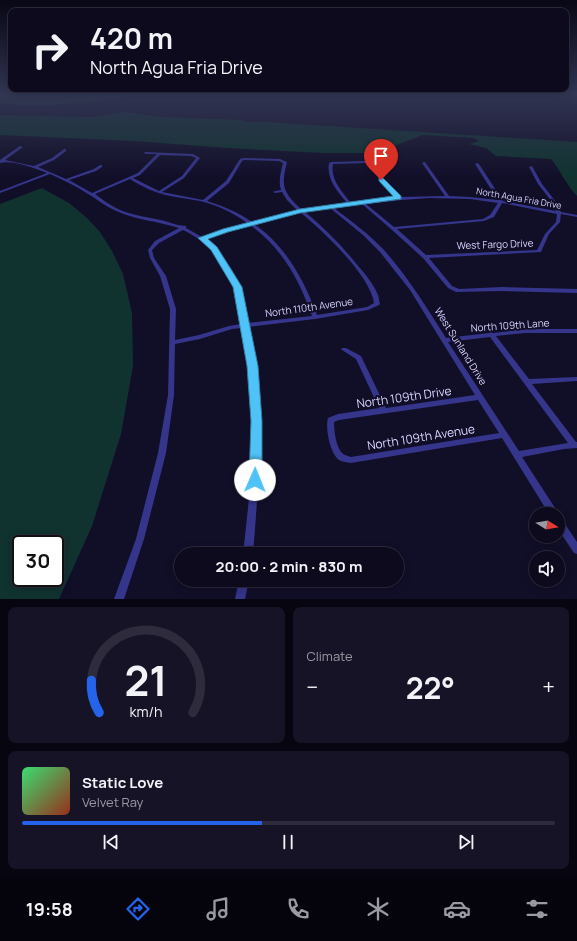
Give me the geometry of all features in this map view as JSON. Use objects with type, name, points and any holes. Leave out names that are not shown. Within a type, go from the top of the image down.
[{"type":"street","points":[[0,162],[21,147]]},
{"type":"street","points":[[35,167],[53,159],[65,150]]},
{"type":"street","points":[[146,153],[197,156],[198,158],[184,178],[159,192]]},
{"type":"street","points":[[92,194],[132,179],[145,170],[159,154]]},
{"type":"street","points":[[204,201],[228,182],[241,160],[283,161],[285,163],[281,182],[284,191],[300,211]]},
{"type":"street","points":[[0,162],[20,163],[35,167],[67,180],[119,211],[134,216],[184,227],[202,238],[214,249],[237,287],[253,366],[256,421],[255,480],[249,547]]},
{"type":"street","points":[[350,204],[334,183],[330,170],[331,163],[374,163],[381,180],[398,198]]},
{"type":"street","points":[[424,163],[447,196]]},
{"type":"street","points":[[393,228],[484,220],[492,216],[501,202],[477,164]]},
{"type":"street","points":[[67,180],[95,170],[101,166]]},
{"type":"street","points":[[531,167],[540,184],[554,202],[559,213]]},
{"type":"street","points":[[0,192],[50,173]]},
{"type":"street","points":[[132,179],[159,192],[204,201],[237,213],[253,223],[275,243],[286,258],[308,296],[315,317]]},
{"type":"street","points":[[274,192],[284,191]]},
{"type":"street","name":"North Agua Fria Drive","points":[[202,238],[300,211],[398,198],[447,196],[501,202],[577,216]]},
{"type":"street","points":[[362,202],[425,257],[450,287],[458,291],[502,289],[577,291]]},
{"type":"street","name":"West Sunland Drive","points":[[331,206],[365,234],[382,251],[412,289],[503,436],[549,507]]},
{"type":"street","name":"North 110th Avenue","points":[[173,342],[200,337],[245,325],[315,317],[368,308],[377,304],[377,299],[368,282],[351,260],[315,222],[300,211]]},
{"type":"street","name":"West Fargo Drive","points":[[425,257],[539,252],[547,234],[558,222],[559,213]]},
{"type":"street","points":[[129,219],[134,216]]},
{"type":"street","points":[[119,599],[140,539],[162,453],[171,394],[173,342],[172,309],[162,276],[152,258],[148,246],[184,227]]},
{"type":"street","name":"North 109th Lane","points":[[444,340],[525,331],[577,331]]},
{"type":"street","points":[[491,334],[576,445],[516,455]]},
{"type":"street","points":[[344,348],[359,358],[384,411]]},
{"type":"street","points":[[527,382],[577,379]]},
{"type":"street","name":"North 109th Drive","points":[[342,458],[337,452],[329,426],[331,420],[338,417],[480,397]]},
{"type":"street","name":"North 109th Avenue","points":[[342,458],[351,460],[503,436]]},
{"type":"street","points":[[565,532],[577,550]]},
{"type":"street","points":[[240,599],[243,587]]},
{"type":"green space","points":[[0,121],[244,121],[577,142],[577,196],[551,159],[496,156],[486,148],[469,144],[479,141],[474,138],[423,135],[381,151],[380,153],[323,153],[134,141],[0,135]]},
{"type":"green space","points":[[42,188],[69,203],[87,218],[100,232],[112,251],[123,274],[132,313],[133,366],[121,434],[92,526],[59,599],[0,599],[0,204]]},
{"type":"route","points":[[255,480],[256,421],[253,366],[237,287],[214,249],[202,238],[226,230],[300,211],[398,198],[381,180]]}]
